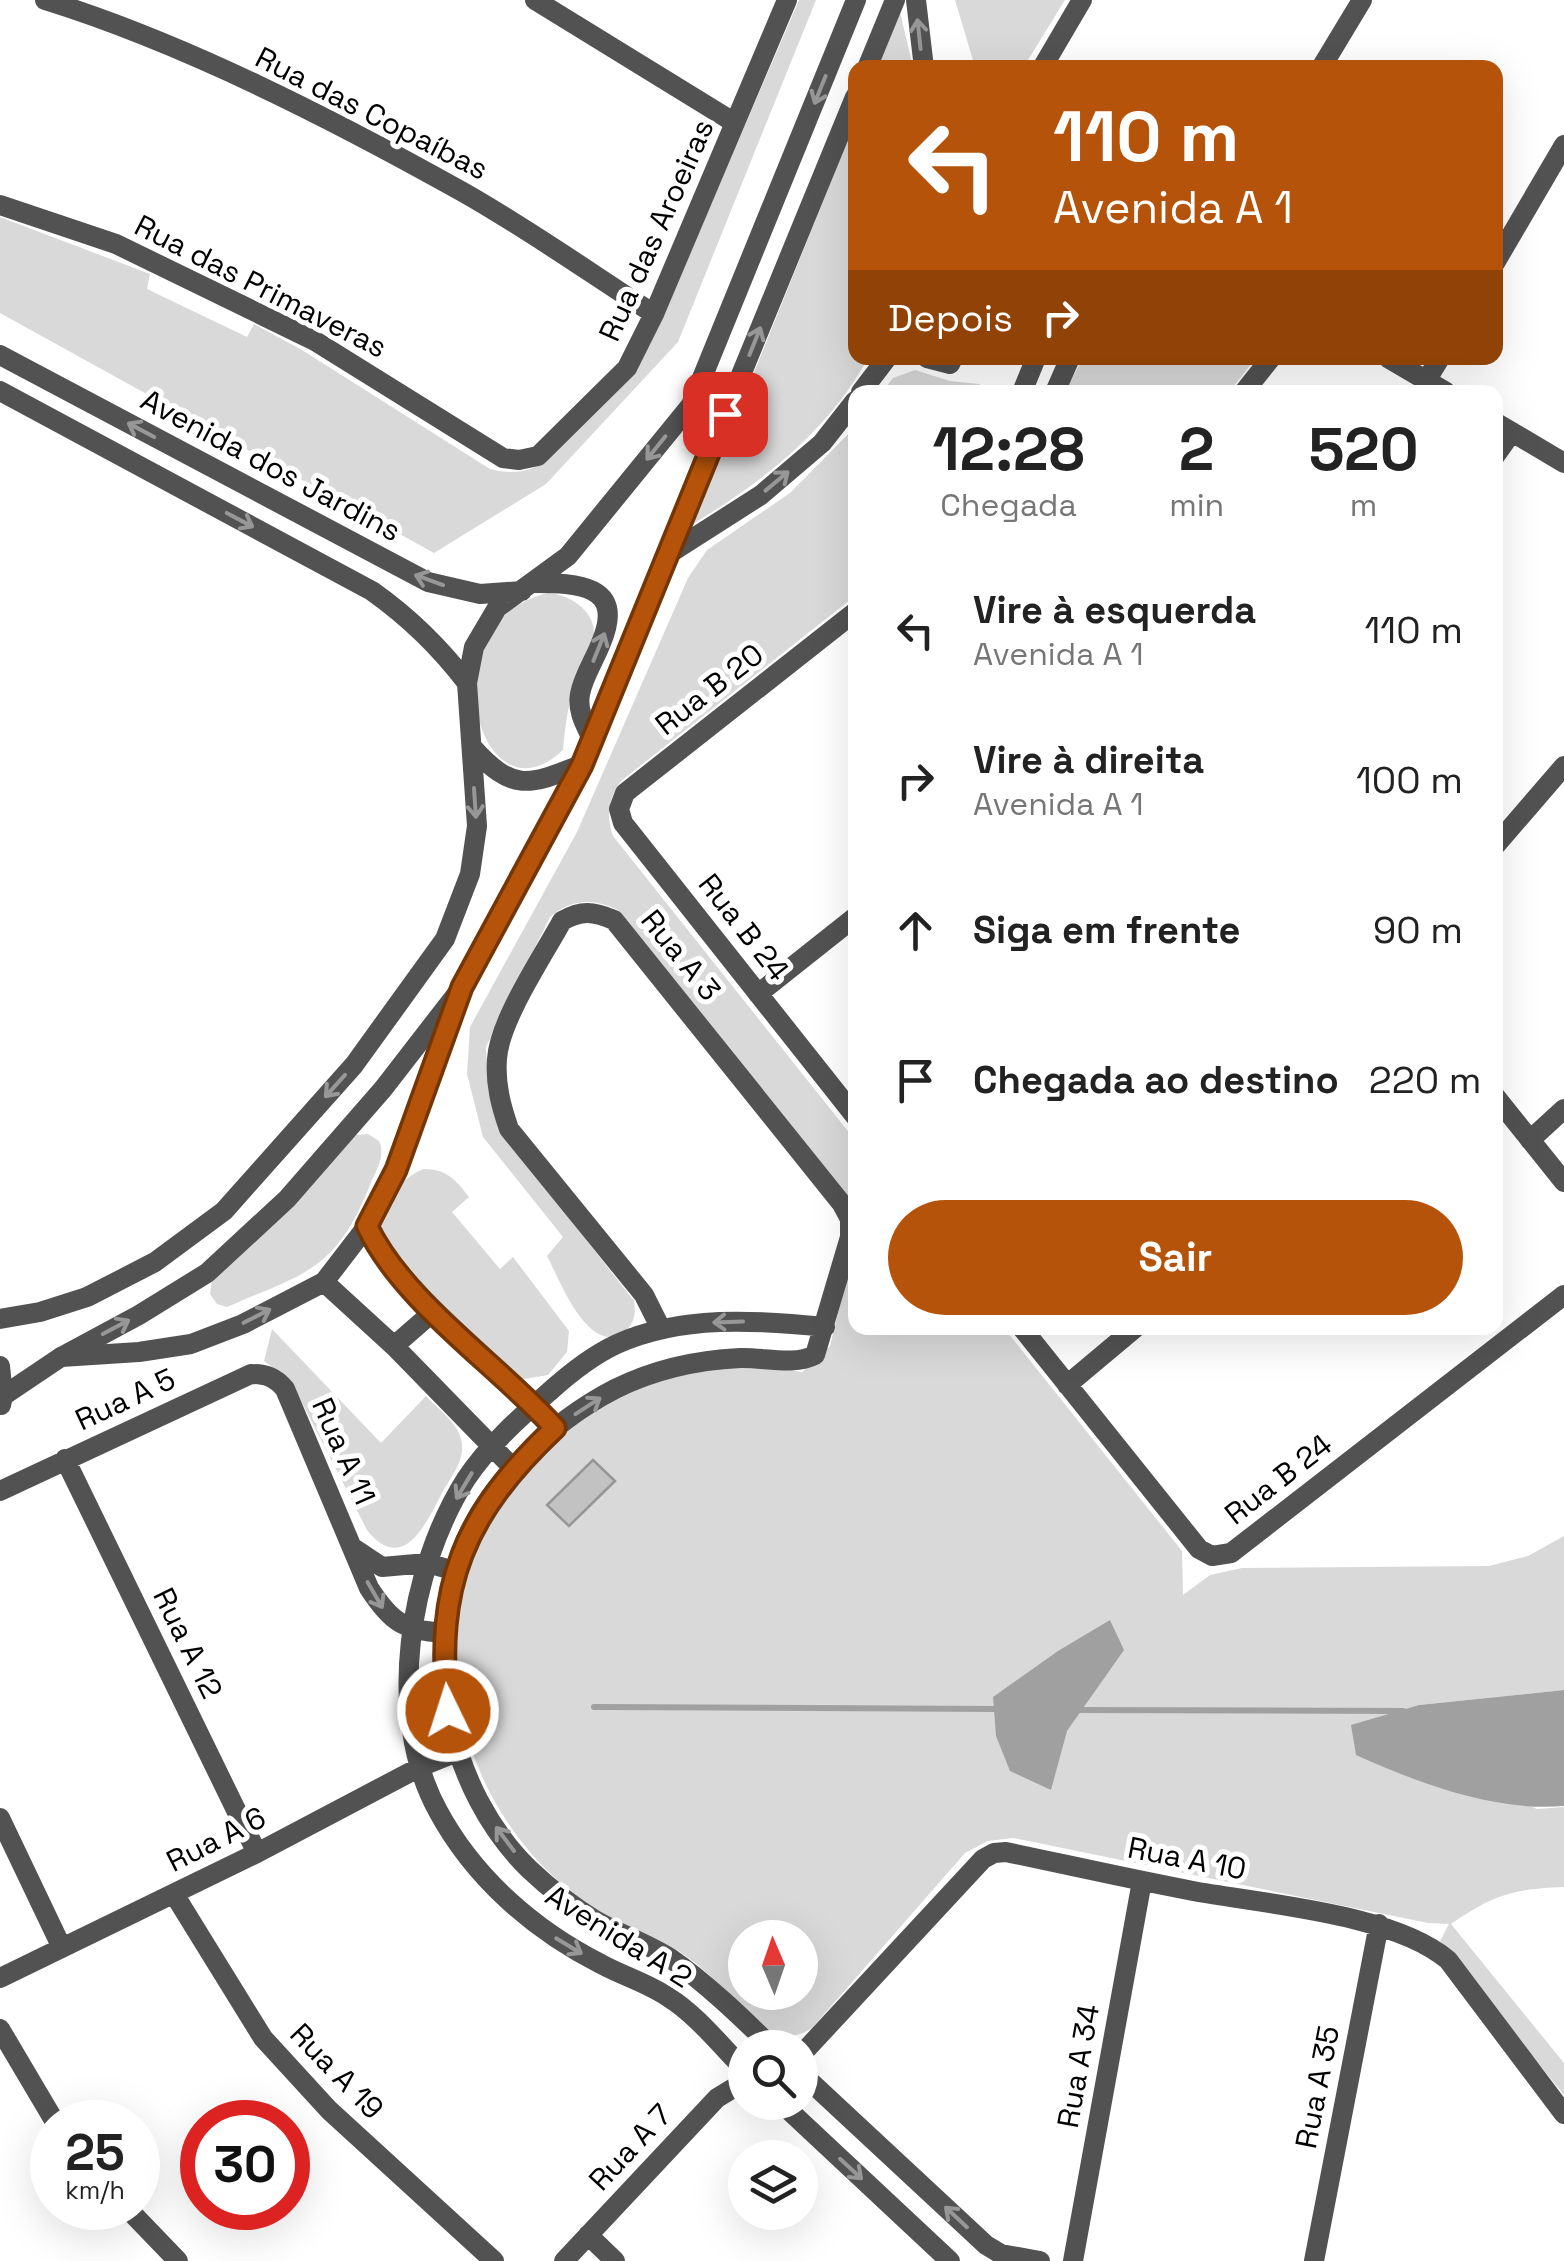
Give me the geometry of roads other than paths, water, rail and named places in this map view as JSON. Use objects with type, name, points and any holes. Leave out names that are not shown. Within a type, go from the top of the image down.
[{"type":"street","name":"Rua das Copaíbas","points":[[46,0],[87,13],[275,94],[463,192],[654,314]]},
{"type":"street","points":[[535,0],[735,123]]},
{"type":"street","name":"Rua das Aroeiras","points":[[538,456],[628,368],[788,0]]},
{"type":"street","points":[[0,1318],[40,1312],[87,1297],[155,1262],[224,1211],[354,1065],[445,938],[470,874],[477,826],[467,683],[474,647],[497,608],[568,556],[691,404],[856,0]]},
{"type":"street","points":[[870,60],[895,0]]},
{"type":"street","points":[[916,0],[923,60]]},
{"type":"street","points":[[1047,60],[1082,0]]},
{"type":"street","points":[[1326,60],[1362,0]]},
{"type":"street","points":[[61,1356],[139,1352],[191,1344],[242,1324],[324,1282],[367,1226],[396,1170],[462,987],[582,765],[848,114]]},
{"type":"street","points":[[1503,249],[1564,145]]},
{"type":"street","name":"Rua das Primaveras","points":[[0,205],[116,244],[315,341],[503,458],[538,456]]},
{"type":"street","name":"Avenida dos Jardins","points":[[0,355],[428,582],[480,594],[579,583],[595,592],[606,606],[608,622],[580,694],[582,718],[592,738]]},
{"type":"street","points":[[867,385],[885,365]]},
{"type":"street","points":[[1250,385],[1265,365]]},
{"type":"street","points":[[1400,365],[1434,385]]},
{"type":"street","points":[[1426,380],[1436,365]]},
{"type":"street","name":"Avenida dos Jardins","points":[[0,391],[372,591],[410,618],[443,650],[467,683]]},
{"type":"street","points":[[667,555],[761,495],[822,443],[848,409]]},
{"type":"street","points":[[1504,427],[1564,464]]},
{"type":"street","name":"Rua B 20","points":[[622,823],[619,809],[625,794],[848,618]]},
{"type":"street","points":[[472,748],[493,771],[514,780],[538,782],[582,765]]},
{"type":"street","points":[[1503,837],[1564,766]]},
{"type":"street","name":"Rua B 24","points":[[622,823],[848,1107]]},
{"type":"street","name":"Rua A 3","points":[[661,1329],[644,1295],[509,1129],[498,1096],[496,1056],[508,1020],[562,922],[577,912],[596,912],[614,920],[848,1215]]},
{"type":"street","points":[[758,994],[848,923]]},
{"type":"street","points":[[2,1401],[61,1356],[139,1315],[206,1273],[274,1212],[383,1089],[462,987]]},
{"type":"street","points":[[1503,1106],[1564,1182]]},
{"type":"street","points":[[1530,1140],[1564,1109]]},
{"type":"street","points":[[367,1226],[376,1246],[433,1312],[555,1428]]},
{"type":"street","name":"Rua A 3","points":[[825,1327],[848,1244]]},
{"type":"street","points":[[324,1282],[394,1346],[514,1469]]},
{"type":"street","name":"Rua B 24","points":[[1028,1335],[1199,1549],[1212,1556],[1231,1554],[1564,1294]]},
{"type":"street","points":[[394,1346],[433,1312]]},
{"type":"street","name":"Avenida A 2","points":[[728,2053],[673,2000],[557,1940],[506,1900],[465,1852],[437,1810],[420,1767],[409,1705],[412,1628],[427,1564],[466,1479],[492,1446],[594,1355],[661,1329],[752,1321],[825,1327],[819,1349],[808,1359],[740,1358],[659,1372],[616,1389],[555,1428],[514,1469],[482,1510],[455,1571],[444,1633],[446,1693],[457,1752],[478,1798],[527,1867],[596,1920],[672,1960],[752,2030]]},
{"type":"street","points":[[1067,1385],[1128,1335]]},
{"type":"street","points":[[0,1366],[2,1401]]},
{"type":"street","name":"Rua A 5","points":[[0,1491],[251,1374],[277,1380]]},
{"type":"street","name":"Rua A 11","points":[[277,1380],[369,1588],[394,1620],[412,1628]]},
{"type":"street","name":"Rua A 12","points":[[65,1460],[257,1853]]},
{"type":"street","name":"Rua A 11","points":[[354,1548],[382,1567],[427,1564],[455,1571]]},
{"type":"street","points":[[412,1628],[444,1633]]},
{"type":"street","name":"Rua A 6","points":[[0,1978],[457,1752]]},
{"type":"street","points":[[0,1818],[62,1948]]},
{"type":"street","name":"Rua A 10","points":[[818,2037],[983,1859],[994,1852],[1006,1852],[1379,1924],[1429,1944],[1448,1960],[1564,2114]]},
{"type":"street","name":"Rua A 34","points":[[1072,2261],[1142,1881]]},
{"type":"street","name":"Rua A 19","points":[[174,1894],[263,2038],[329,2110],[494,2261]]},
{"type":"street","name":"Rua A 35","points":[[1314,2261],[1379,1924]]},
{"type":"street","points":[[0,2029],[42,2100]]},
{"type":"street","points":[[818,2089],[986,2246],[1001,2254],[1040,2261]]},
{"type":"street","name":"Rua A 7","points":[[564,2261],[716,2098],[728,2091]]},
{"type":"street","points":[[799,2120],[950,2261]]},
{"type":"street","points":[[148,2230],[178,2261]]},
{"type":"street","points":[[588,2235],[615,2261]]},
{"type":"waterway","points":[[594,1707],[998,1709]]},
{"type":"waterway","points":[[1075,1710],[1403,1711]]}]
